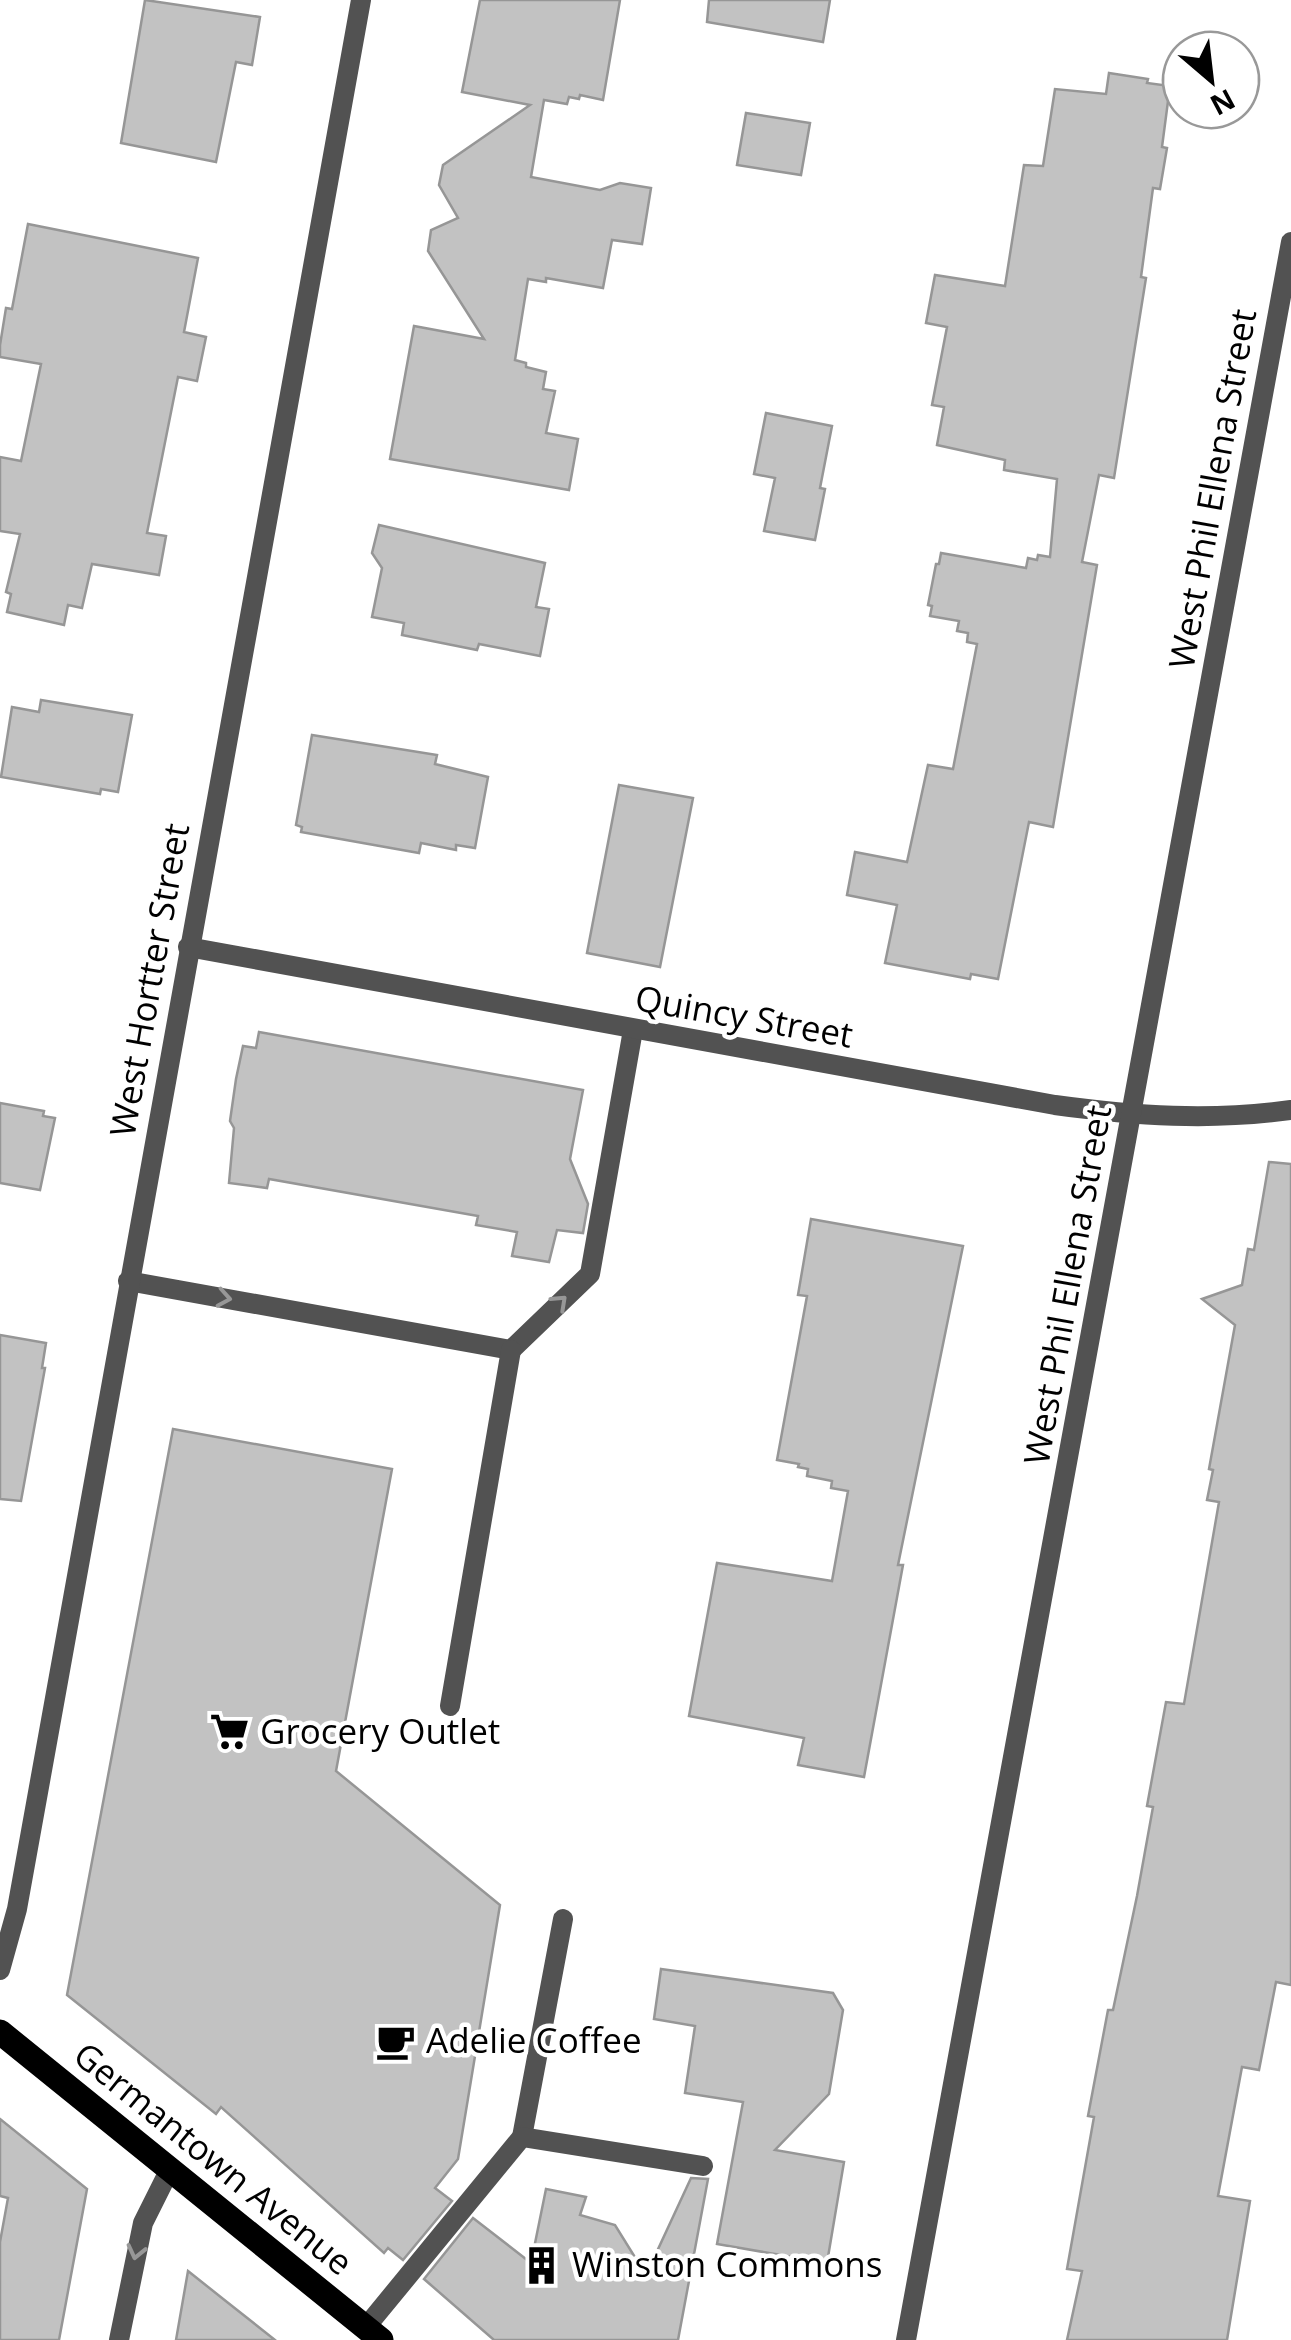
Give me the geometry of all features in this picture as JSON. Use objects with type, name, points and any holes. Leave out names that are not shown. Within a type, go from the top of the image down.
[{"type":"main road","name":"Germantown Avenue","points":[[0,2032],[373,2334]]},
{"type":"street","name":"West Hortter Street","points":[[0,1970],[17,1909],[360,0]]},
{"type":"street","name":"West Phil Ellena Street","points":[[906,2340],[1291,242]]},
{"type":"street","name":"Quincy Street","points":[[188,947],[1054,1106],[1199,1118],[1291,1110]]},
{"type":"street","points":[[450,1706],[512,1350],[590,1274],[632,1030]]},
{"type":"street","points":[[128,1280],[512,1350]]},
{"type":"street","points":[[373,2334],[522,2137],[563,1919]]},
{"type":"street","points":[[522,2137],[703,2166]]},
{"type":"street","points":[[119,2340],[143,2223],[170,2169]]},
{"type":"building","points":[[145,0],[260,17],[252,65],[236,62],[216,162],[121,143]]},
{"type":"building","points":[[480,0],[620,0],[603,100],[580,95],[579,99],[569,97],[567,104],[544,100],[531,177],[600,190],[620,183],[651,188],[642,244],[612,240],[603,288],[546,278],[546,282],[528,279],[515,360],[546,372],[543,389],[555,391],[546,433],[578,439],[569,490],[390,459],[414,326],[484,339],[428,251],[431,230],[458,218],[439,185],[443,165],[530,105],[462,92]]},
{"type":"building","points":[[709,0],[830,0],[823,42],[707,22]]},
{"type":"building","points":[[1109,73],[1161,85],[1162,147],[1167,148],[1160,189],[1153,188],[1141,277],[1146,278],[1114,478],[1099,475],[1082,562],[1097,565],[1053,827],[1029,822],[998,979],[971,974],[970,979],[885,963],[897,905],[847,895],[855,852],[907,862],[928,765],[953,769],[977,644],[967,642],[968,633],[957,631],[959,621],[930,616],[932,606],[928,605],[936,564],[941,553],[1026,568],[1028,558],[1050,557],[1057,479],[1004,470],[1005,460],[937,445],[944,407],[932,405],[947,327],[926,323],[935,275],[1005,286],[1024,165],[1043,166],[1055,89],[1106,94]]},
{"type":"building","points":[[746,113],[810,123],[801,175],[737,165]]},
{"type":"building","points":[[28,224],[198,258],[184,332],[206,337],[197,381],[178,377],[147,533],[166,536],[159,575],[92,564],[82,608],[68,605],[64,625],[7,612],[11,594],[6,592],[20,534],[0,531],[0,457],[21,461],[41,364],[0,357],[0,345],[6,308],[12,309]]},
{"type":"building","points":[[766,413],[832,426],[815,540],[764,531],[775,478],[754,474]]},
{"type":"building","points":[[379,525],[545,563],[536,607],[549,609],[540,656],[479,644],[477,650],[402,635],[404,623],[372,617],[382,568],[372,553]]},
{"type":"building","points":[[41,700],[132,715],[118,792],[101,789],[100,794],[1,777],[12,707],[39,712]]},
{"type":"building","points":[[312,735],[437,755],[435,764],[488,777],[475,848],[456,845],[456,850],[421,843],[419,853],[301,832],[302,827],[296,825]]},
{"type":"building","points":[[619,785],[693,798],[660,967],[587,953]]},
{"type":"building","points":[[259,1032],[583,1090],[570,1159],[588,1204],[583,1233],[557,1230],[549,1262],[512,1256],[517,1232],[476,1225],[478,1216],[269,1179],[267,1188],[229,1183],[234,1128],[230,1121],[236,1079],[243,1046],[256,1048]]},
{"type":"building","points":[[0,1103],[44,1111],[43,1116],[55,1118],[40,1190],[0,1183]]},
{"type":"building","points":[[1269,1162],[1291,1164],[1291,1985],[1276,1982],[1259,2070],[1242,2067],[1218,2196],[1250,2201],[1227,2340],[1067,2340],[1082,2271],[1067,2269],[1094,2117],[1088,2116],[1108,2010],[1113,2010],[1137,1896],[1153,1807],[1147,1806],[1166,1702],[1184,1704],[1219,1502],[1207,1500],[1213,1470],[1209,1469],[1235,1325],[1202,1299],[1242,1285],[1248,1249],[1254,1250]]},
{"type":"building","points":[[811,1219],[963,1246],[898,1565],[903,1565],[864,1777],[798,1765],[804,1738],[689,1716],[717,1563],[832,1581],[848,1491],[831,1488],[832,1481],[807,1476],[808,1469],[798,1467],[799,1464],[777,1460],[807,1296],[798,1295]]},
{"type":"building","points":[[0,1335],[46,1343],[21,1501],[0,1499]]},
{"type":"building","name":"Grocery Outlet","points":[[173,1429],[392,1469],[336,1771],[500,1905],[458,2159],[435,2188],[452,2201],[403,2260],[388,2248],[384,2253],[221,2107],[216,2114],[67,1995]]},
{"type":"building","points":[[661,1969],[833,1993],[843,2010],[829,2094],[775,2150],[844,2162],[827,2263],[717,2244],[743,2102],[685,2093],[695,2026],[654,2019]]},
{"type":"building","points":[[0,2119],[87,2189],[59,2340],[0,2340],[0,2242],[8,2198],[0,2196]]},
{"type":"building","name":"Winston Commons","points":[[691,2178],[708,2179],[678,2340],[494,2340],[424,2279],[473,2218],[531,2263],[546,2189],[586,2197],[580,2215],[615,2225],[646,2275]]},
{"type":"building","points":[[188,2271],[227,2302],[275,2340],[176,2340]]},
{"type":"place","name":"Grocery Outlet","points":[[230,1732]]},
{"type":"place","name":"Adelie Coffee","points":[[396,2041]]},
{"type":"place","name":"Winston Commons","points":[[542,2265]]}]
